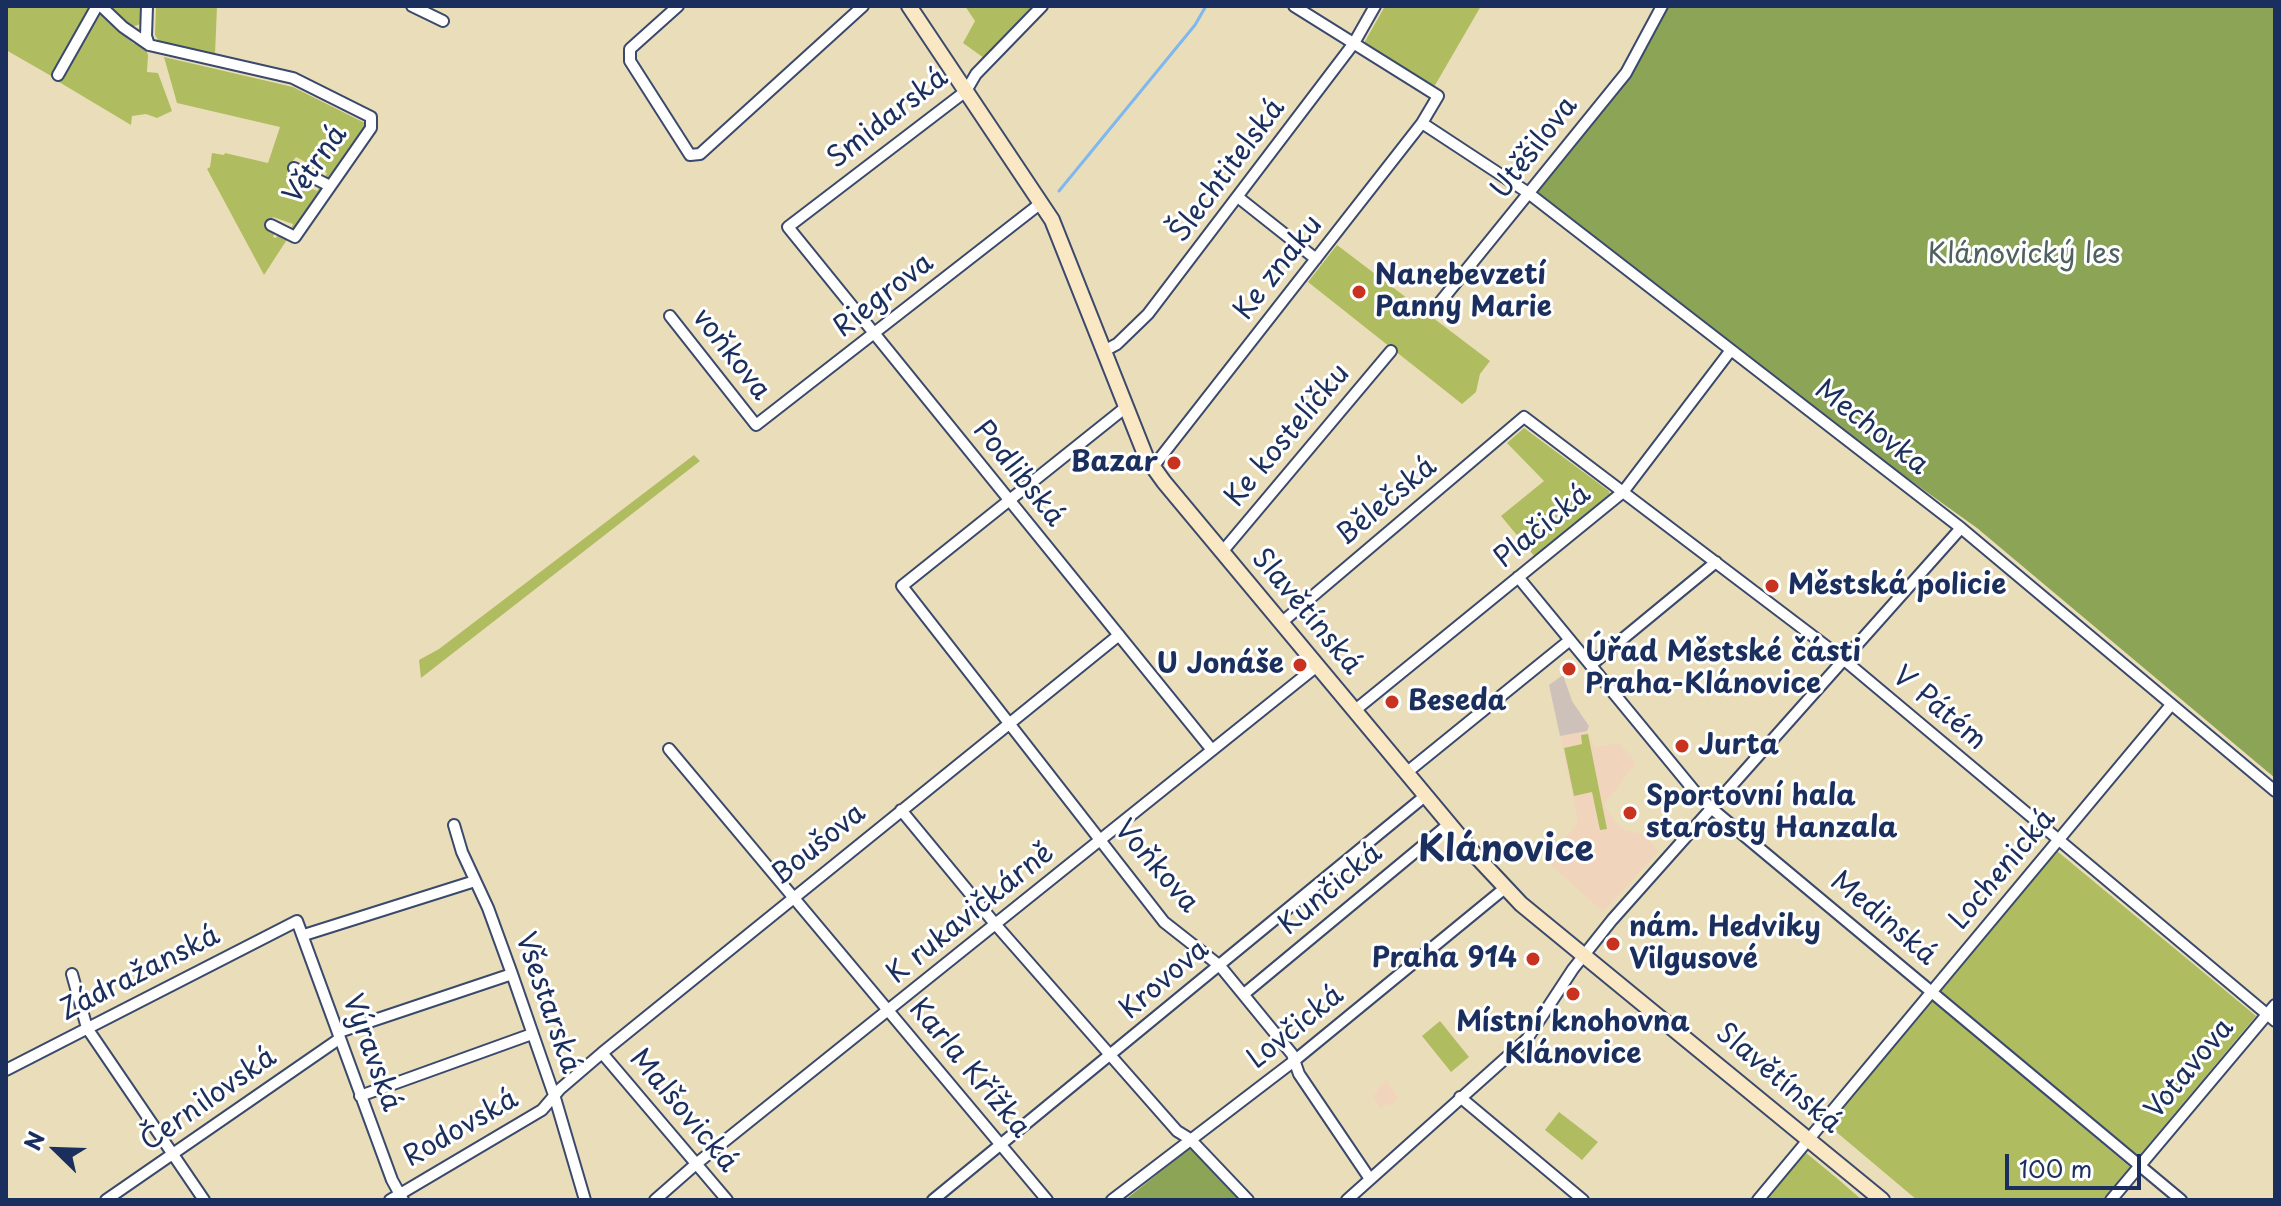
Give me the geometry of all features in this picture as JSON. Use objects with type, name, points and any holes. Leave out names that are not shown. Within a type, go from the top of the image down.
[{"type":"street","points":[[58,75],[99,6],[149,45]]},
{"type":"street","points":[[147,6],[146,36],[149,45]]},
{"type":"street","points":[[412,6],[443,21]]},
{"type":"street","points":[[678,6],[630,49],[630,61],[690,155],[700,154],[863,6]]},
{"type":"street","name":"Slavětínská","points":[[909,6],[1052,220],[1146,457],[1222,552],[1505,888],[1546,927],[1882,1200]]},
{"type":"street","name":"Smidarská","points":[[788,227],[966,91],[976,74],[1042,6]]},
{"type":"street","points":[[1294,6],[1354,43]]},
{"type":"street","name":"Šlechtitelská","points":[[1104,351],[1117,344],[1148,314],[1354,43],[1375,6]]},
{"type":"street","name":"Utěšilova","points":[[1433,311],[1626,73],[1662,6]]},
{"type":"street","name":"Ke znaku","points":[[1153,467],[1422,123],[1438,96],[1354,43]]},
{"type":"street","name":"Větrná","points":[[149,45],[293,78],[373,119],[371,128],[295,237],[271,225]]},
{"type":"street","name":"Mechovka","points":[[1422,123],[1527,192],[1961,528],[2275,791]]},
{"type":"street","points":[[294,168],[330,186]]},
{"type":"street","points":[[1239,198],[1316,259]]},
{"type":"street","name":"Riegrova","points":[[756,425],[1041,203]]},
{"type":"street","name":"Podlibská","points":[[788,227],[1212,750]]},
{"type":"street","name":"voňkova","points":[[670,316],[756,425]]},
{"type":"street","name":"Plačická","points":[[1354,711],[1623,492],[1731,350]]},
{"type":"street","name":"Ke kostelíčku","points":[[1222,552],[1391,351]]},
{"type":"street","points":[[1008,501],[1126,407]]},
{"type":"street","name":"V Pátém","points":[[1524,417],[1843,659],[2271,1018]]},
{"type":"street","name":"Bělečská","points":[[1281,623],[1524,417]]},
{"type":"street","name":"Voňkova","points":[[1008,501],[902,586],[1164,922],[1220,966],[1292,1054],[1299,1074],[1370,1179]]},
{"type":"street","points":[[1347,1200],[1527,1039],[1583,956],[1612,920],[1961,528]]},
{"type":"street","points":[[1591,665],[1716,562]]},
{"type":"street","name":"Medinská","points":[[1518,577],[1711,808],[2181,1200]]},
{"type":"street","name":"Boušova","points":[[555,1098],[560,1089],[602,1053],[1119,635]]},
{"type":"street","points":[[1406,773],[1570,640]]},
{"type":"street","name":"K rukavičkárně","points":[[655,1200],[1317,666]]},
{"type":"street","name":"Lochenická","points":[[1758,1200],[2171,705]]},
{"type":"street","name":"Karla Křížka","points":[[669,749],[1047,1200]]},
{"type":"street","name":"Krovova","points":[[933,1200],[1425,796]]},
{"type":"street","points":[[901,810],[996,925],[1177,1131],[1190,1139],[1248,1200]]},
{"type":"street","name":"Kunčická","points":[[1244,994],[1449,824]]},
{"type":"street","name":"Všestarská","points":[[454,825],[512,974],[555,1098],[585,1200]]},
{"type":"street","points":[[304,935],[475,881]]},
{"type":"street","name":"Lovčická","points":[[1112,1200],[1294,1061],[1505,888]]},
{"type":"street","name":"Výravská","points":[[297,921],[360,1096],[401,1196]]},
{"type":"street","name":"Zádražanská","points":[[6,1070],[297,921]]},
{"type":"street","points":[[72,974],[87,1028],[204,1200]]},
{"type":"street","name":"Černilovská","points":[[106,1200],[339,1035],[512,974]]},
{"type":"street","name":"Votavova","points":[[2111,1200],[2271,1018],[2275,1005]]},
{"type":"street","points":[[360,1096],[532,1034]]},
{"type":"street","name":"Malšovická","points":[[602,1053],[727,1200]]},
{"type":"street","points":[[1460,1097],[1583,1200]]},
{"type":"street","name":"Rodovská","points":[[390,1200],[542,1110],[555,1098]]},
{"type":"shaded area","points":[[1563,675],[1572,701],[1589,726],[1587,731],[1560,736],[1549,685]]},
{"type":"shaded area","points":[[1587,731],[1595,747],[1620,743],[1636,763],[1604,805],[1617,824],[1625,830],[1643,834],[1659,851],[1603,912],[1547,858],[1578,823],[1560,736]]},
{"type":"shaded area","points":[[1386,1079],[1398,1097],[1394,1103],[1385,1104],[1381,1109],[1372,1097]]},
{"type":"green space","points":[[6,6],[92,6],[53,77],[6,50]]},
{"type":"green space","points":[[106,6],[143,6],[143,20],[131,27]]},
{"type":"green space","points":[[156,6],[217,6],[215,55],[160,43],[155,35]]},
{"type":"green space","points":[[965,6],[1035,6],[984,58],[963,43],[975,21]]},
{"type":"green space","points":[[1385,6],[1481,6],[1434,87],[1364,43]]},
{"type":"green space","name":"Klánovický les","points":[[1667,6],[2275,6],[2275,778],[1977,528],[1903,475],[1535,190],[1629,78]]},
{"type":"green space","points":[[98,12],[134,44],[137,41],[145,47],[147,72],[158,73],[172,111],[157,118],[146,114],[132,116],[131,125],[59,82]]},
{"type":"green space","points":[[164,57],[293,87],[367,124],[328,180],[323,180],[327,173],[319,169],[315,176],[308,172],[311,165],[296,157],[290,165],[286,176],[301,183],[305,176],[313,180],[310,188],[317,191],[321,184],[322,189],[294,230],[290,231],[293,224],[273,217],[268,225],[276,230],[273,237],[276,238],[279,233],[288,238],[264,275],[207,169],[212,153],[268,163],[280,127],[177,103]]},
{"type":"green space","points":[[1337,245],[1490,361],[1480,374],[1476,392],[1462,404],[1308,282]]},
{"type":"green space","points":[[1524,428],[1609,491],[1610,495],[1535,557],[1501,516],[1544,481],[1507,443]]},
{"type":"green space","points":[[694,455],[700,461],[421,678],[419,660],[439,649]]},
{"type":"green space","points":[[1588,734],[1607,829],[1600,830],[1592,792],[1574,796],[1564,748],[1582,744],[1581,735]]},
{"type":"green space","points":[[2057,851],[2256,1016],[2139,1156],[1941,991]]},
{"type":"green space","points":[[1933,1001],[2130,1167],[2102,1200],[1917,1200],[1828,1125]]},
{"type":"green space","points":[[1440,1021],[1469,1057],[1451,1072],[1422,1036]]},
{"type":"green space","points":[[1559,1112],[1598,1142],[1582,1160],[1545,1130]]},
{"type":"green space","points":[[1190,1148],[1240,1200],[1125,1200]]},
{"type":"green space","points":[[1805,1152],[1839,1180],[1862,1200],[1766,1200]]},
{"type":"waterway","points":[[1059,191],[1195,25],[1206,6]]},
{"type":"place","name":"Nanebevzetí Panny Marie","points":[[1359,292]]},
{"type":"place","name":"Bazar","points":[[1174,463]]},
{"type":"place","name":"Městská policie","points":[[1772,586]]},
{"type":"place","name":"U Jonáše","points":[[1300,665]]},
{"type":"place","name":"Úřad Městské části Praha-Klánovice","points":[[1569,669]]},
{"type":"place","name":"Beseda","points":[[1392,702]]},
{"type":"place","name":"Jurta","points":[[1682,746]]},
{"type":"place","name":"Sportovní hala starosty Hanzala","points":[[1630,813]]},
{"type":"place","name":"nám. Hedviky Vilgusové","points":[[1613,944]]},
{"type":"place","name":"Praha 914","points":[[1533,959]]},
{"type":"place","name":"Místní knohovna Klánovice","points":[[1573,994]]},
{"type":"district","name":"Klánovice","points":[[1506,851]]}]
